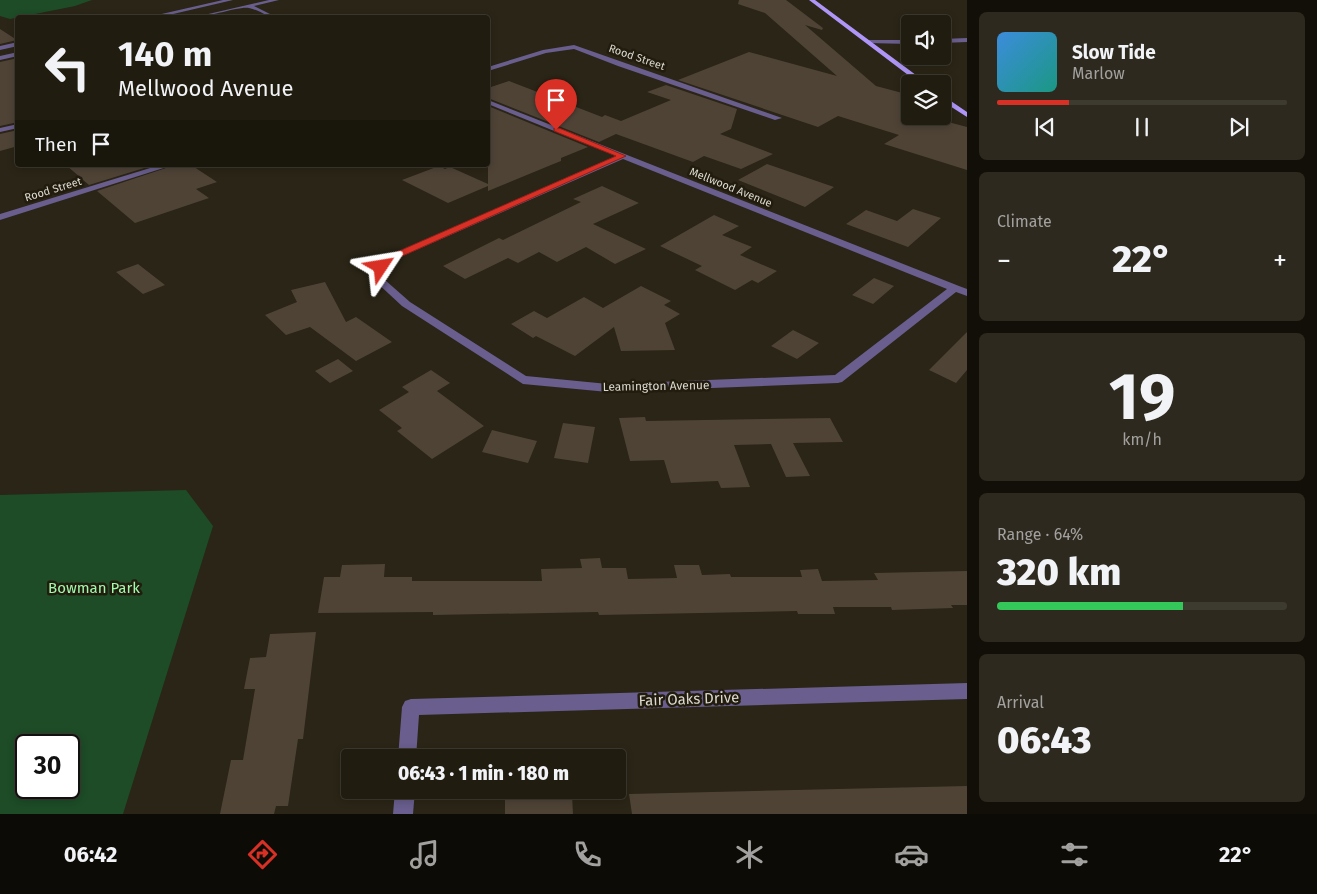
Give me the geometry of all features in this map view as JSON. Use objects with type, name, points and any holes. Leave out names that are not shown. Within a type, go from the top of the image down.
[{"type":"main road","points":[[812,0],[912,75]]},
{"type":"main road","points":[[951,103],[967,115]]},
{"type":"street","points":[[160,15],[230,0]]},
{"type":"street","points":[[207,15],[276,0]]},
{"type":"street","points":[[248,6],[269,15]]},
{"type":"street","points":[[951,41],[967,40]]},
{"type":"street","points":[[869,42],[901,42]]},
{"type":"street","points":[[0,48],[15,45]]},
{"type":"street","name":"Rood Street","points":[[490,68],[553,49],[574,47],[778,118]]},
{"type":"street","points":[[0,58],[15,55]]},
{"type":"street","name":"Mellwood Avenue","points":[[490,103],[967,293]]},
{"type":"street","points":[[0,130],[15,127]]},
{"type":"street","name":"Leamington Avenue","points":[[622,156],[386,260],[381,267],[380,281],[406,304],[523,380],[608,388],[710,386],[838,379],[955,288]]},
{"type":"street","name":"Rood Street","points":[[0,217],[162,167]]},
{"type":"street","name":"Fair Oaks Drive","points":[[408,749],[411,707],[967,692]]},
{"type":"street","points":[[403,814],[404,799]]},
{"type":"green space","points":[[0,0],[92,0],[75,6],[30,15],[15,15],[15,18],[10,19],[0,16]]},
{"type":"green space","name":"Bowman Park","points":[[186,490],[213,526],[123,814],[0,814],[0,495]]},
{"type":"building","points":[[739,0],[786,0],[823,28],[822,30],[805,25],[876,86],[901,93],[901,125],[951,125],[951,123],[967,127],[967,170],[884,144],[899,135],[838,116],[818,127],[678,80],[749,52],[837,76],[765,13],[738,4]]},
{"type":"building","points":[[0,29],[15,39],[15,40],[0,44]]},
{"type":"building","points":[[15,59],[15,123],[0,126],[0,62]]},
{"type":"building","points":[[509,81],[602,117],[605,115],[621,121],[671,100],[647,92],[666,85],[737,109],[731,129],[720,134],[773,154],[741,169],[704,156],[693,162],[616,134],[599,142],[490,99],[490,87]]},
{"type":"building","points":[[490,107],[588,147],[561,158],[561,161],[488,191],[488,186],[448,203],[402,180],[436,167],[445,169],[450,167],[488,184],[488,167],[490,167]]},
{"type":"building","points":[[15,131],[15,147],[0,151],[0,134]]},
{"type":"building","points":[[767,164],[834,187],[805,207],[738,180]]},
{"type":"building","points":[[68,167],[148,167],[89,185]]},
{"type":"building","points":[[169,167],[194,167],[217,182],[196,189],[209,198],[135,223],[97,191]]},
{"type":"building","points":[[602,186],[639,203],[593,224],[646,249],[615,264],[586,247],[557,262],[539,252],[518,263],[508,258],[465,279],[443,266],[499,238],[503,240],[581,202],[573,199]]},
{"type":"building","points":[[913,209],[941,218],[908,247],[846,224],[866,210],[897,221]]},
{"type":"building","points":[[714,215],[739,226],[722,235],[752,247],[740,255],[777,271],[758,283],[752,280],[735,290],[695,270],[702,266],[660,246]]},
{"type":"building","points":[[138,264],[165,285],[143,294],[116,272]]},
{"type":"building","points":[[874,278],[894,286],[873,304],[852,295]]},
{"type":"building","points":[[325,282],[346,322],[356,317],[392,342],[356,361],[310,327],[286,335],[265,315],[297,302],[291,290]]},
{"type":"building","points":[[641,286],[671,301],[664,305],[680,314],[665,323],[675,350],[621,351],[614,327],[575,356],[536,336],[533,338],[511,324],[534,311],[547,318],[584,297],[603,308]]},
{"type":"building","points":[[793,330],[819,343],[797,359],[771,346]]},
{"type":"building","points":[[967,332],[967,370],[956,383],[929,370]]},
{"type":"building","points":[[338,359],[353,371],[330,383],[315,371]]},
{"type":"building","points":[[431,370],[450,383],[437,391],[484,426],[432,459],[397,431],[402,428],[379,410],[409,392],[402,387]]},
{"type":"building","points":[[645,417],[646,421],[830,418],[843,442],[793,443],[810,476],[786,477],[771,444],[734,445],[750,487],[721,488],[718,481],[671,483],[664,460],[630,461],[619,418]]},
{"type":"building","points":[[563,423],[595,427],[588,463],[554,458]]},
{"type":"building","points":[[492,430],[537,441],[528,463],[482,452]]},
{"type":"building","points":[[600,558],[602,568],[626,568],[628,579],[677,578],[674,565],[699,565],[702,575],[730,574],[731,577],[802,577],[800,570],[818,569],[822,581],[878,580],[874,573],[967,571],[967,605],[951,605],[953,608],[892,610],[891,607],[833,607],[835,614],[798,614],[797,611],[599,615],[598,612],[433,615],[433,612],[318,613],[324,577],[340,577],[342,565],[385,564],[384,577],[412,577],[412,581],[542,581],[541,569],[582,568],[580,559]]},
{"type":"building","points":[[316,632],[303,739],[298,739],[288,806],[276,806],[274,814],[220,814],[231,760],[243,760],[255,689],[244,689],[250,658],[266,657],[270,634]]},
{"type":"building","points":[[967,786],[967,814],[632,814],[629,794]]},
{"type":"building","points":[[505,799],[572,799],[573,814],[505,814]]},
{"type":"route","points":[[381,267],[386,260],[622,156],[556,130]]}]
